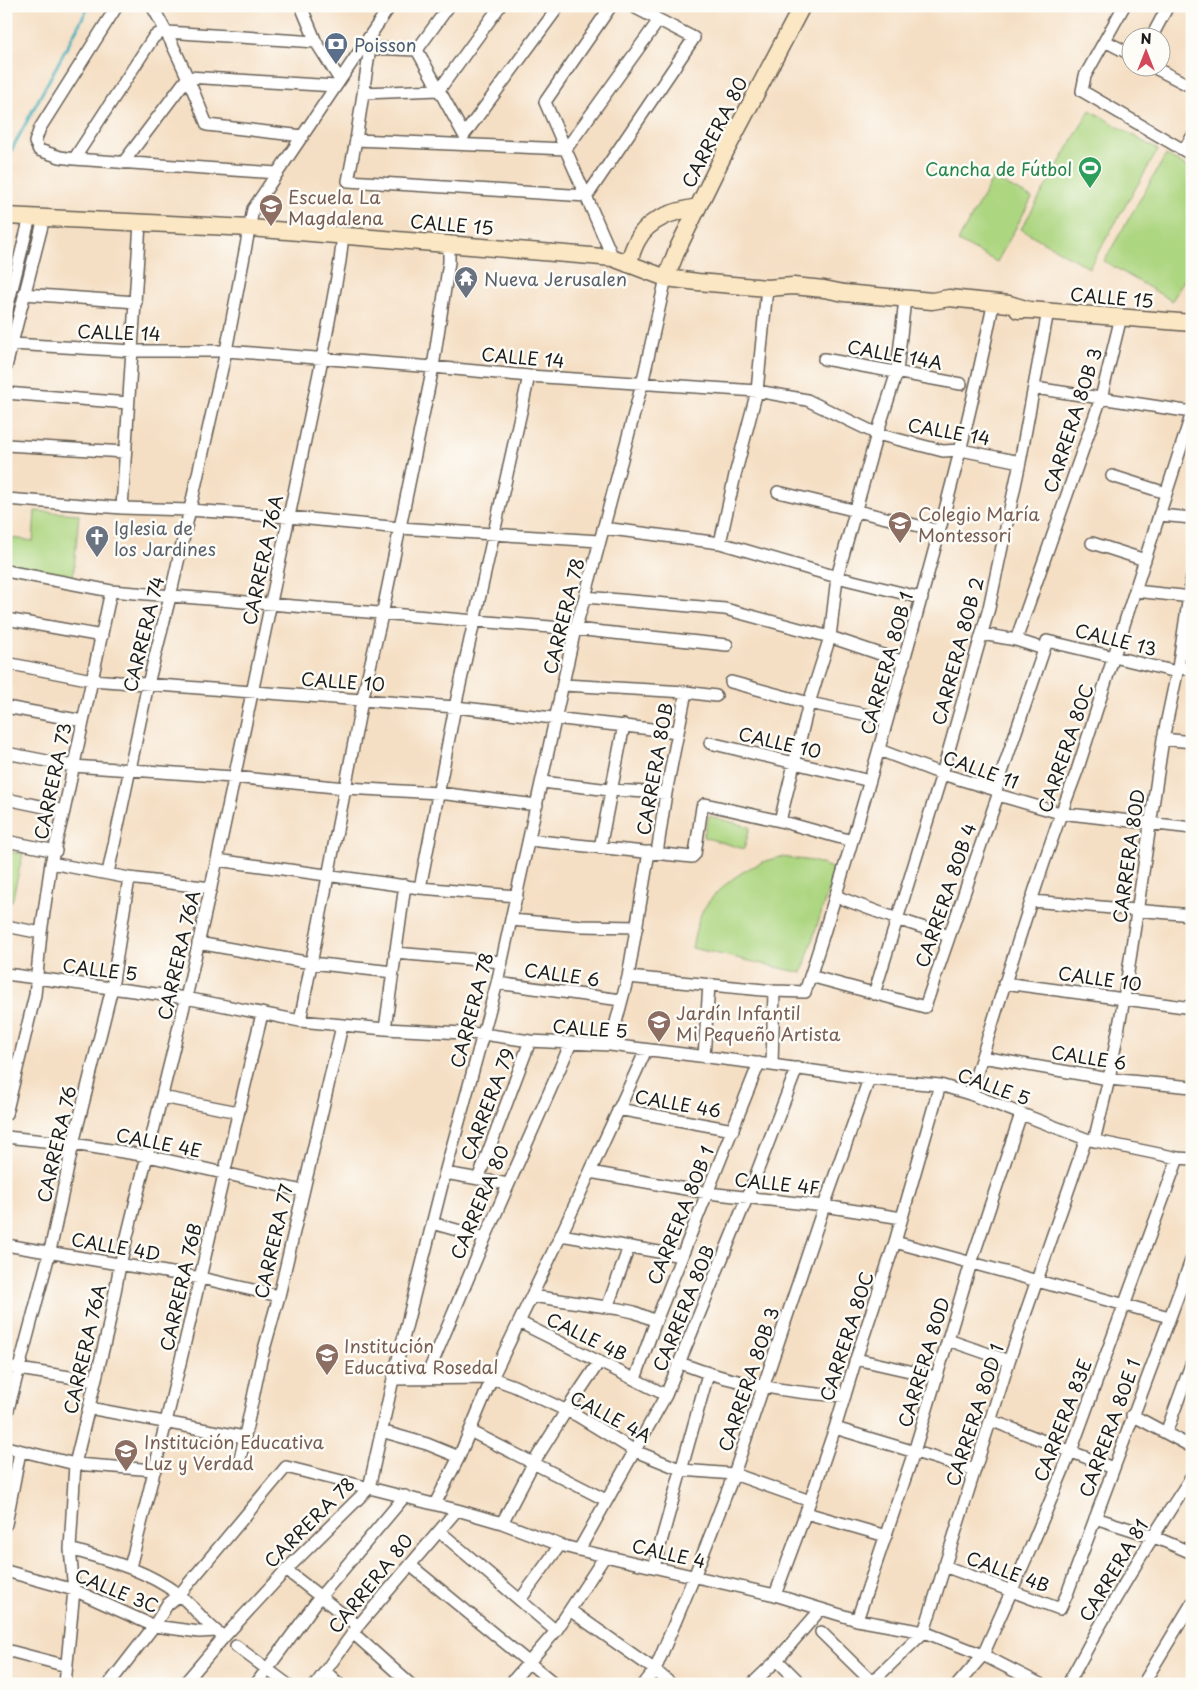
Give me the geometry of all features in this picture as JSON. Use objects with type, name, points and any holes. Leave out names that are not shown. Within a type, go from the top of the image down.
[{"type":"street","points":[[117,6],[40,128],[35,142],[39,150],[60,158],[277,173]]},
{"type":"street","points":[[152,6],[167,32],[188,77],[206,125],[303,136]]},
{"type":"street","points":[[302,6],[316,42],[338,83]]},
{"type":"street","name":"CARRERA 74","points":[[108,873],[148,684],[226,352],[253,209],[338,83],[367,45],[390,6]]},
{"type":"street","points":[[417,50],[449,6]]},
{"type":"street","points":[[439,90],[500,6]]},
{"type":"street","points":[[417,50],[464,135],[559,6]]},
{"type":"street","points":[[611,6],[545,102],[587,196],[620,261],[655,221],[677,210],[698,207]]},
{"type":"street","points":[[587,196],[694,38],[633,6]]},
{"type":"street","name":"CARRERA 80","points":[[666,278],[698,207],[802,6]]},
{"type":"street","points":[[1124,6],[1085,76],[1082,91],[1188,152],[1192,137]]},
{"type":"street","points":[[1156,28],[1168,6]]},
{"type":"street","points":[[566,149],[659,20]]},
{"type":"street","points":[[74,159],[153,38],[158,34],[167,32],[316,42]]},
{"type":"street","points":[[1105,40],[1120,48]]},
{"type":"street","points":[[417,50],[367,45],[364,93],[348,181],[587,196]]},
{"type":"street","points":[[1170,76],[1192,87]]},
{"type":"street","points":[[123,163],[188,77]]},
{"type":"street","points":[[188,77],[338,83]]},
{"type":"street","points":[[364,93],[439,90]]},
{"type":"street","points":[[356,140],[566,149]]},
{"type":"street","name":"CALLE 15","points":[[6,216],[250,228],[450,244],[620,261],[666,278],[768,288],[792,295],[823,298],[844,293],[932,301],[948,306],[992,310],[1048,311],[1192,324]]},
{"type":"street","points":[[6,313],[9,290],[37,217]]},
{"type":"street","points":[[6,367],[24,294],[37,217]]},
{"type":"street","points":[[122,508],[140,223]]},
{"type":"street","name":"CARRERA 76A","points":[[65,1684],[74,1590],[70,1549],[75,1464],[108,1329],[120,1265],[148,1156],[211,888],[322,358],[343,235]]},
{"type":"street","points":[[300,1021],[362,700],[382,614],[433,367],[450,244]]},
{"type":"street","points":[[677,250],[686,269],[698,282]]},
{"type":"street","name":"CARRERA 78","points":[[184,1684],[220,1634],[368,1488],[393,1379],[445,1173],[497,983],[557,718],[575,629],[642,384],[666,278]]},
{"type":"street","points":[[720,543],[735,475],[757,391],[768,288]]},
{"type":"street","points":[[24,294],[136,302]]},
{"type":"street","name":"CALLE 15","points":[[932,301],[949,298],[1009,304],[1029,310]]},
{"type":"street","points":[[780,820],[809,703],[830,637],[837,577],[877,434],[897,372],[905,299]]},
{"type":"street","name":"CARRERA 80B 1","points":[[774,991],[805,992],[870,781],[922,598],[961,450],[992,310]]},
{"type":"street","name":"CARRERA 80B 2","points":[[874,994],[942,774],[982,634],[1020,462],[1048,311]]},
{"type":"street","name":"CARRERA 80B 3","points":[[1016,640],[1101,398],[1121,318]]},
{"type":"street","name":"CALLE 14","points":[[12,344],[133,351],[226,352],[322,358],[529,376],[757,391],[807,400],[877,434],[943,451],[961,450],[1020,462]]},
{"type":"street","name":"CALLE 14A","points":[[824,359],[961,384]]},
{"type":"street","points":[[420,888],[455,707],[529,376]]},
{"type":"street","points":[[1035,388],[1192,412]]},
{"type":"street","points":[[6,393],[128,403]]},
{"type":"street","name":"CARRERA 80C","points":[[970,1094],[1004,983],[1060,814],[1077,772],[1192,412]]},
{"type":"street","points":[[6,445],[125,452]]},
{"type":"street","points":[[1112,476],[1166,493]]},
{"type":"street","points":[[778,492],[940,531]]},
{"type":"street","points":[[6,499],[122,508],[189,510],[289,517],[400,528],[494,533],[599,542]]},
{"type":"street","points":[[1159,516],[1192,518]]},
{"type":"street","points":[[603,528],[720,543],[837,577],[922,598]]},
{"type":"street","points":[[1092,543],[1145,560]]},
{"type":"street","points":[[6,571],[111,591],[575,629],[727,645]]},
{"type":"street","name":"CARRERA 80D","points":[[1090,1140],[1109,1079],[1124,999],[1163,739],[1191,597],[1192,576]]},
{"type":"street","name":"CARRERA 73","points":[[6,1114],[36,995],[41,933],[52,863],[111,591]]},
{"type":"street","points":[[1135,591],[1191,597]]},
{"type":"street","points":[[585,597],[725,609],[830,637],[904,662]]},
{"type":"street","points":[[6,619],[102,636]]},
{"type":"street","points":[[982,634],[1016,640]]},
{"type":"street","name":"CALLE 13","points":[[1016,640],[1114,656],[1177,670],[1192,669]]},
{"type":"street","name":"CARRERA 80B 4","points":[[874,994],[925,1007],[1046,644]]},
{"type":"street","name":"CALLE 10","points":[[6,663],[92,680],[455,707],[678,732]]},
{"type":"street","points":[[731,682],[809,703],[887,719]]},
{"type":"street","points":[[564,686],[686,692],[716,696]]},
{"type":"street","name":"CARRERA 80B","points":[[610,1045],[628,977],[686,692]]},
{"type":"street","points":[[6,707],[83,721]]},
{"type":"street","points":[[600,848],[624,725]]},
{"type":"street","points":[[1163,739],[1192,742]]},
{"type":"street","name":"CALLE 10","points":[[710,743],[870,781]]},
{"type":"street","name":"CALLE 11","points":[[879,750],[942,774],[1060,814],[1192,828]]},
{"type":"street","points":[[6,753],[73,766],[233,777],[345,788],[439,792],[536,805]]},
{"type":"street","points":[[542,782],[610,790],[666,793]]},
{"type":"street","points":[[6,799],[64,810]]},
{"type":"street","points":[[529,840],[694,856],[702,807],[705,804],[780,820],[852,841]]},
{"type":"street","points":[[6,842],[56,851]]},
{"type":"street","points":[[217,860],[420,888],[517,896]]},
{"type":"street","points":[[52,863],[129,878],[211,888]]},
{"type":"street","name":"CARRERA 76","points":[[6,1417],[50,1251],[73,1144],[112,988],[129,878]]},
{"type":"street","points":[[385,1029],[405,885]]},
{"type":"street","points":[[835,896],[949,936]]},
{"type":"street","points":[[1032,901],[1192,915]]},
{"type":"street","points":[[511,920],[582,926],[637,927]]},
{"type":"street","points":[[6,926],[41,933]]},
{"type":"street","points":[[198,943],[311,963],[393,972]]},
{"type":"street","points":[[395,953],[502,962]]},
{"type":"street","name":"CALLE 5","points":[[6,974],[186,998],[300,1021],[342,1026],[483,1034],[530,1041],[610,1045],[797,1068],[868,1079],[940,1085],[970,1094],[1090,1140],[1178,1158],[1192,1159]]},
{"type":"street","points":[[810,976],[874,994]]},
{"type":"street","points":[[628,977],[774,991],[772,1065]]},
{"type":"street","name":"CALLE 6","points":[[497,983],[621,1000]]},
{"type":"street","name":"CALLE 10","points":[[1004,983],[1192,1008]]},
{"type":"street","points":[[704,1057],[709,985]]},
{"type":"street","name":"CARRERA 76B","points":[[130,1567],[155,1470],[262,1014]]},
{"type":"street","name":"CARRERA 77","points":[[239,1464],[261,1360],[279,1296],[342,1026]]},
{"type":"street","name":"CARRERA 79","points":[[478,1179],[530,1041]]},
{"type":"street","name":"CARRERA 80","points":[[426,1378],[508,1184],[571,1042]]},
{"type":"street","points":[[435,1504],[459,1457],[492,1378],[561,1235],[646,1050]]},
{"type":"street","name":"CALLE 6","points":[[982,1057],[1109,1079],[1192,1087]]},
{"type":"street","name":"CARRERA 80B 1","points":[[635,1379],[656,1321],[759,1063]]},
{"type":"street","name":"CARRERA 80B","points":[[579,1550],[666,1395],[747,1198],[797,1068]]},
{"type":"street","name":"CARRERA 80B 3","points":[[644,1684],[654,1670],[694,1577],[734,1474],[868,1079]]},
{"type":"street","name":"CARRERA 80C","points":[[775,1595],[835,1428],[895,1242],[940,1085]]},
{"type":"street","points":[[162,1097],[238,1112]]},
{"type":"street","name":"CALLE 46","points":[[618,1109],[733,1130]]},
{"type":"street","name":"CARRERA 80D","points":[[858,1620],[914,1452],[971,1263],[1021,1114]]},
{"type":"street","name":"CALLE 4E","points":[[6,1137],[73,1144],[148,1156],[303,1191]]},
{"type":"street","name":"CARRERA 80D 1","points":[[871,1683],[924,1632],[1009,1362],[1037,1280],[1090,1140]]},
{"type":"street","name":"CARRERA 83E","points":[[958,1684],[983,1654],[1071,1451],[1178,1158]]},
{"type":"street","name":"CALLE 4F","points":[[590,1172],[708,1193],[824,1206],[902,1218]]},
{"type":"street","points":[[445,1173],[508,1184]]},
{"type":"street","points":[[432,1224],[485,1238]]},
{"type":"street","points":[[561,1235],[682,1256]]},
{"type":"street","points":[[895,1242],[1169,1317]]},
{"type":"street","name":"CALLE 4D","points":[[6,1244],[200,1278],[279,1296]]},
{"type":"street","points":[[607,1308],[630,1247]]},
{"type":"street","name":"CARRERA 80E 1","points":[[1060,1609],[1192,1258]]},
{"type":"street","points":[[532,1296],[634,1312],[656,1321]]},
{"type":"street","name":"CALLE 4B","points":[[519,1322],[666,1395]]},
{"type":"street","points":[[948,1340],[1009,1362]]},
{"type":"street","points":[[856,1359],[936,1377]]},
{"type":"street","points":[[502,1523],[534,1462],[599,1362]]},
{"type":"street","points":[[1166,1433],[1192,1362]]},
{"type":"street","points":[[680,1363],[708,1374],[764,1388],[809,1394],[845,1396]]},
{"type":"street","points":[[6,1367],[95,1381]]},
{"type":"street","points":[[654,1567],[708,1374]]},
{"type":"street","name":"CALLE 4A","points":[[393,1379],[492,1378],[514,1386],[578,1416],[635,1451],[682,1470],[734,1474],[810,1501]]},
{"type":"street","points":[[89,1408],[244,1437]]},
{"type":"street","points":[[1132,1415],[1192,1447]]},
{"type":"street","points":[[990,1420],[1113,1468]]},
{"type":"street","points":[[835,1428],[974,1470]]},
{"type":"street","points":[[381,1431],[427,1444],[459,1457]]},
{"type":"street","points":[[470,1431],[606,1500]]},
{"type":"street","points":[[6,1447],[20,1452],[75,1464],[155,1470]]},
{"type":"street","points":[[6,1524],[20,1452]]},
{"type":"street","name":"CALLE 4","points":[[179,1595],[286,1467],[457,1510],[502,1523],[560,1545],[579,1550],[775,1595],[858,1620],[924,1632],[983,1654],[1040,1684]]},
{"type":"street","name":"CARRERA 81","points":[[1068,1684],[1108,1610],[1152,1536],[1192,1476]]},
{"type":"street","points":[[256,1684],[320,1596],[405,1496]]},
{"type":"street","name":"CARRERA 80","points":[[316,1684],[355,1630],[457,1510]]},
{"type":"street","points":[[806,1513],[886,1536]]},
{"type":"street","points":[[1095,1518],[1152,1536],[1192,1553]]},
{"type":"street","points":[[439,1531],[556,1631]]},
{"type":"street","points":[[520,1600],[560,1545]]},
{"type":"street","points":[[70,1549],[130,1567],[149,1576],[179,1595],[220,1634]]},
{"type":"street","points":[[510,1684],[571,1611],[605,1556]]},
{"type":"street","points":[[410,1565],[555,1684]]},
{"type":"street","name":"CALLE 4B","points":[[944,1566],[1060,1609]]},
{"type":"street","points":[[286,1570],[320,1596],[410,1684]]},
{"type":"street","name":"CALLE 3C","points":[[6,1571],[74,1590],[154,1626],[220,1634]]},
{"type":"street","points":[[109,1684],[154,1626],[166,1605],[179,1595]]},
{"type":"street","points":[[1143,1684],[1192,1603]]},
{"type":"street","points":[[752,1684],[777,1660],[821,1609]]},
{"type":"street","points":[[571,1611],[671,1684]]},
{"type":"street","points":[[821,1632],[871,1683]]},
{"type":"street","points":[[236,1646],[287,1684]]},
{"type":"street","points":[[6,1650],[67,1666]]},
{"type":"street","points":[[777,1660],[801,1684]]},
{"type":"street","points":[[325,1671],[339,1684]]},
{"type":"green space","name":"Cancha de Fútbol","points":[[1090,110],[1158,150],[1089,268],[1021,229]]},
{"type":"green space","points":[[1166,155],[1192,170],[1192,267],[1172,301],[1104,261]]},
{"type":"green space","points":[[993,178],[1032,198],[997,262],[958,241]]},
{"type":"green space","points":[[35,511],[79,514],[73,580],[6,568],[6,537],[33,541]]},
{"type":"green space","points":[[709,816],[750,827],[744,849],[703,837]]},
{"type":"green space","points":[[6,851],[23,854],[12,901],[6,899]]},
{"type":"green space","points":[[781,857],[813,861],[835,869],[802,973],[692,948],[701,914],[717,892],[748,869]]},
{"type":"waterway","points":[[6,160],[89,6]]},
{"type":"place","name":"Poisson","points":[[336,65]]},
{"type":"place","name":"Cancha de Fútbol","points":[[1090,189]]},
{"type":"place","name":"Escuela La Magdalena","points":[[271,227]]},
{"type":"place","name":"Nueva Jerusalen","points":[[466,299]]},
{"type":"place","name":"Colegio María Montessori","points":[[900,544]]},
{"type":"place","name":"Iglesia de los Jardines","points":[[97,558]]},
{"type":"place","name":"Jardín Infantil Mi Pequeño Artista","points":[[659,1043]]},
{"type":"place","name":"Institución Educativa Rosedal","points":[[327,1376]]},
{"type":"place","name":"Institución Educativa Luz y Verdad","points":[[126,1472]]}]
